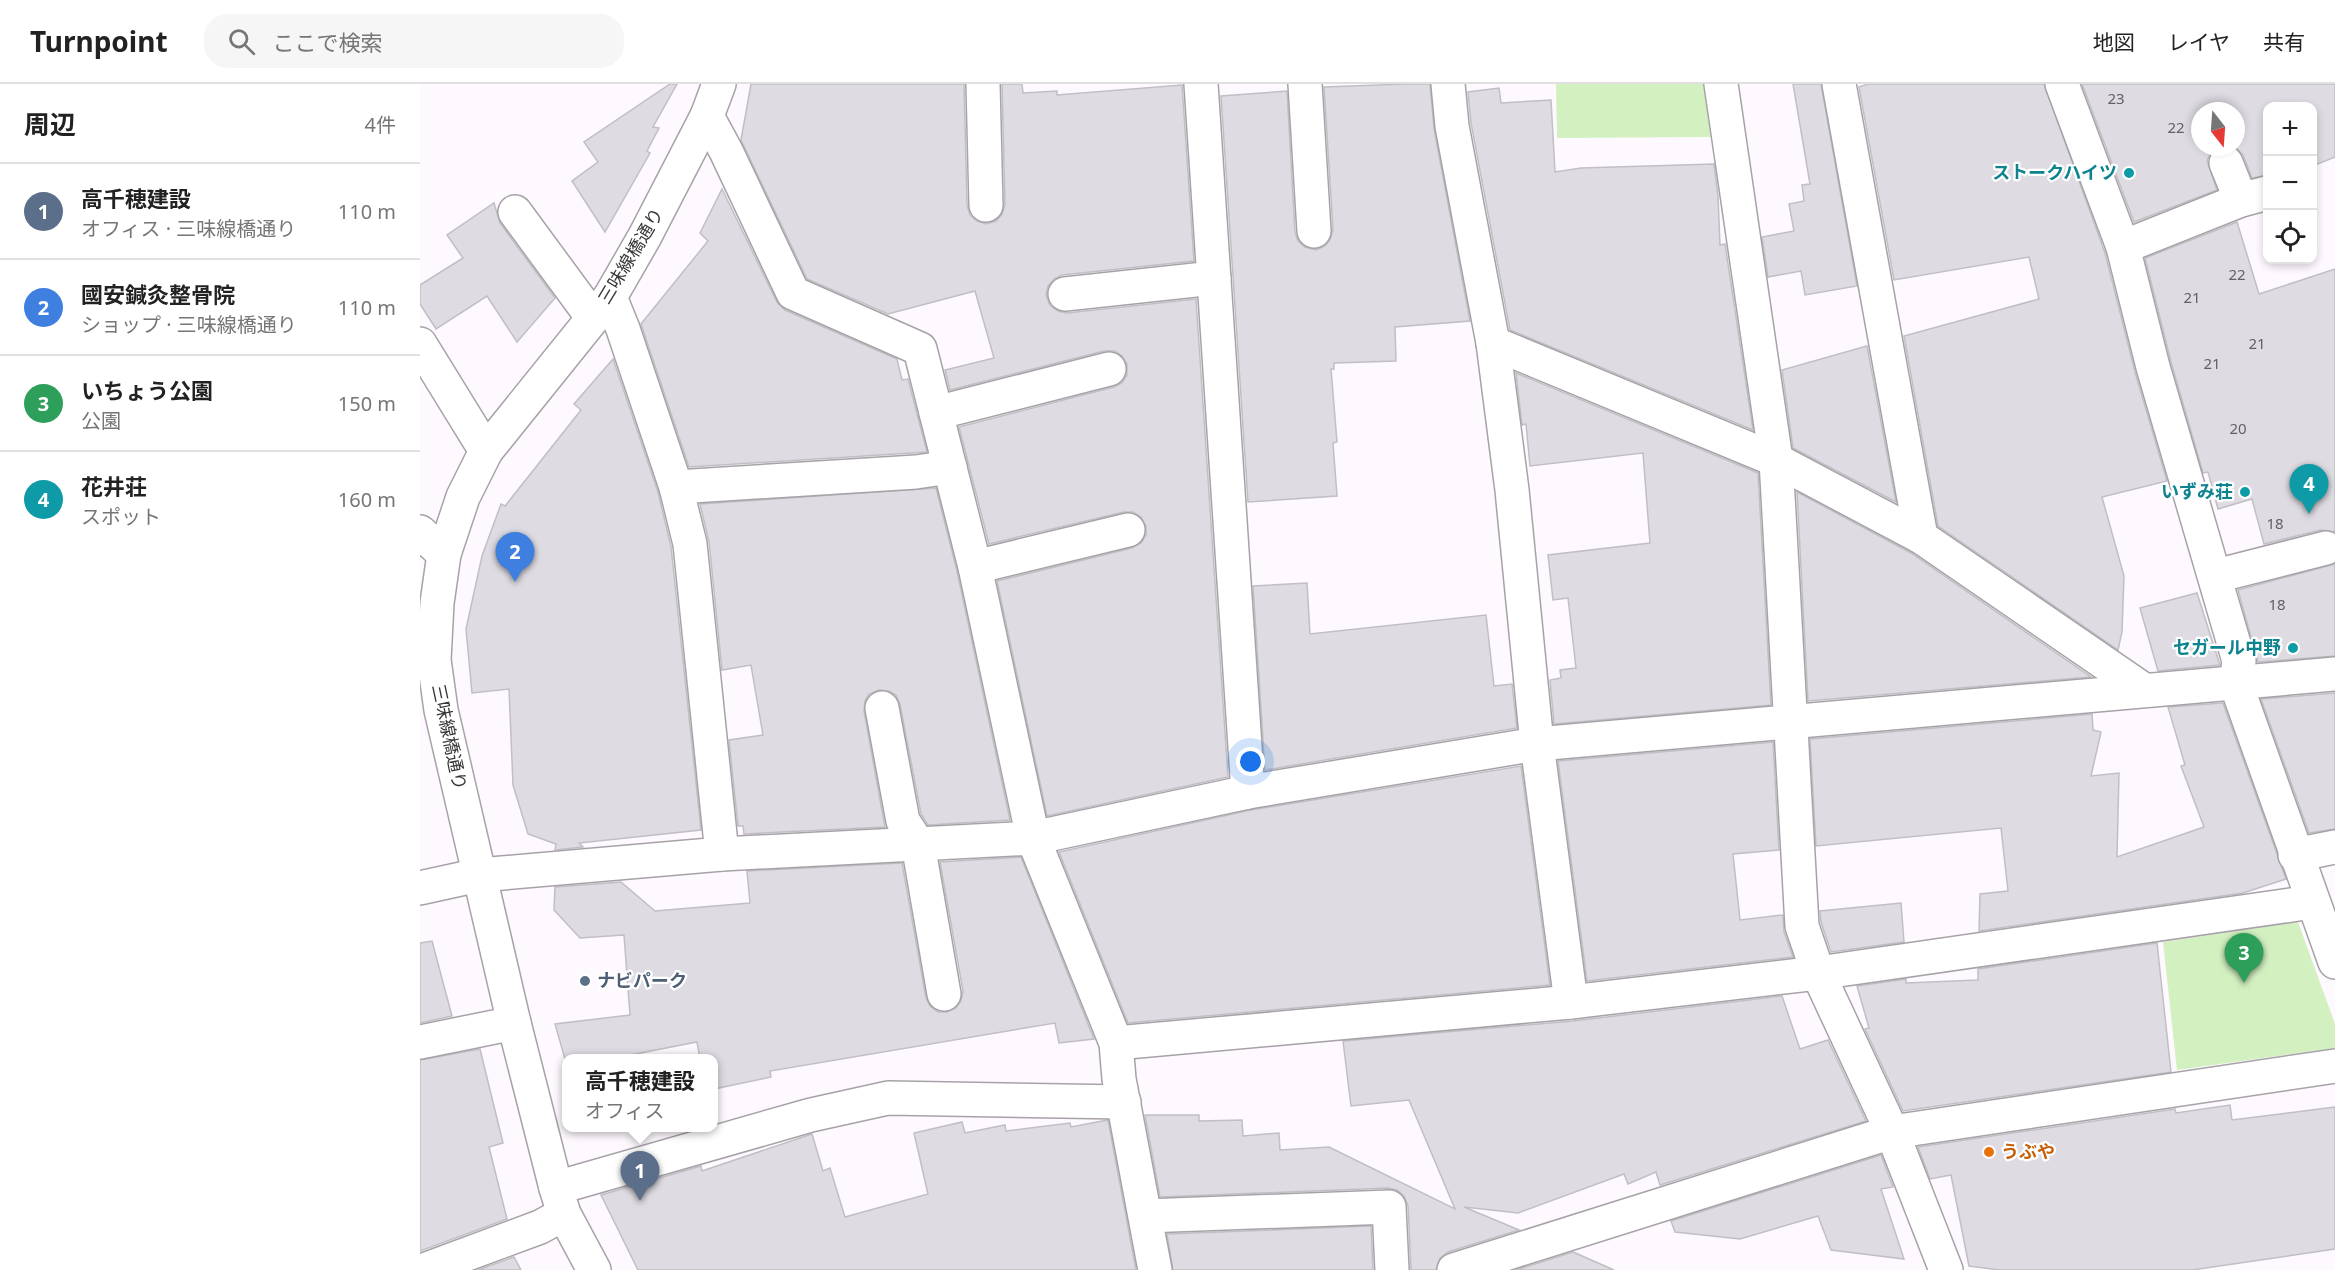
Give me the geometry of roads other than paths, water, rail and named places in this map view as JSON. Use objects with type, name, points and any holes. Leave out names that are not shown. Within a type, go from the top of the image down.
[{"type":"street","name":"三味線橋通り","points":[[594,1270],[560,1201],[479,875],[441,710],[434,660],[437,603],[444,554],[463,497],[486,451],[601,308],[645,236],[707,116],[718,84]]},
{"type":"street","points":[[982,84],[986,205]]},
{"type":"street","points":[[1201,84],[1248,792]]},
{"type":"street","points":[[1305,84],[1314,231]]},
{"type":"street","points":[[1448,84],[1452,126],[1493,343],[1512,490],[1537,744],[1570,1002]]},
{"type":"street","points":[[1721,84],[1776,460],[1802,926],[1818,973],[1892,1131],[1946,1270]]},
{"type":"street","points":[[1839,84],[1921,537]]},
{"type":"street","points":[[2062,84],[2123,247],[2153,367],[2239,661],[2236,684],[2335,962]]},
{"type":"street","points":[[707,116],[726,151],[793,294],[920,349],[975,567],[1033,838],[1116,1043],[1119,1079],[1155,1270]]},
{"type":"street","points":[[2123,247],[2254,197],[2226,163]]},
{"type":"street","points":[[515,212],[601,308],[623,328],[676,487],[690,544],[722,854]]},
{"type":"street","points":[[1065,294],[1214,278]]},
{"type":"street","points":[[1493,343],[1776,460],[1921,537],[2144,690]]},
{"type":"street","points":[[420,344],[486,451]]},
{"type":"street","points":[[936,413],[1109,369]]},
{"type":"street","points":[[676,487],[916,472],[950,467]]},
{"type":"street","points":[[975,567],[1128,530]]},
{"type":"street","points":[[420,532],[444,554]]},
{"type":"street","points":[[2216,576],[2326,548]]},
{"type":"street","points":[[420,888],[479,875],[722,854],[1033,838],[1248,792],[1537,744],[2335,674]]},
{"type":"street","points":[[882,708],[903,821],[918,844],[944,994]]},
{"type":"street","points":[[2295,855],[2335,847]]},
{"type":"street","points":[[1116,1043],[1570,1002],[1818,973],[2312,902]]},
{"type":"street","points":[[420,1042],[514,1023]]},
{"type":"street","points":[[1454,1270],[1892,1131],[2335,1066]]},
{"type":"street","points":[[424,1270],[540,1227],[560,1201],[811,1115],[888,1098],[1124,1102]]},
{"type":"street","points":[[1144,1216],[1389,1206],[1392,1270]]},
{"type":"place","name":"ストークハイツ","points":[[2129,173]]},
{"type":"place","name":"いずみ荘","points":[[2245,492]]},
{"type":"place","name":"花井荘","points":[[2309,514]]},
{"type":"place","name":"國安鍼灸整骨院","points":[[515,582]]},
{"type":"place","name":"セガール中野","points":[[2293,648]]},
{"type":"place","name":"ナビパーク","points":[[585,981]]},
{"type":"place","name":"いちょう公園","points":[[2244,983]]},
{"type":"place","name":"うぶや","points":[[1989,1152]]},
{"type":"place","name":"高千穂建設","points":[[640,1201]]}]
